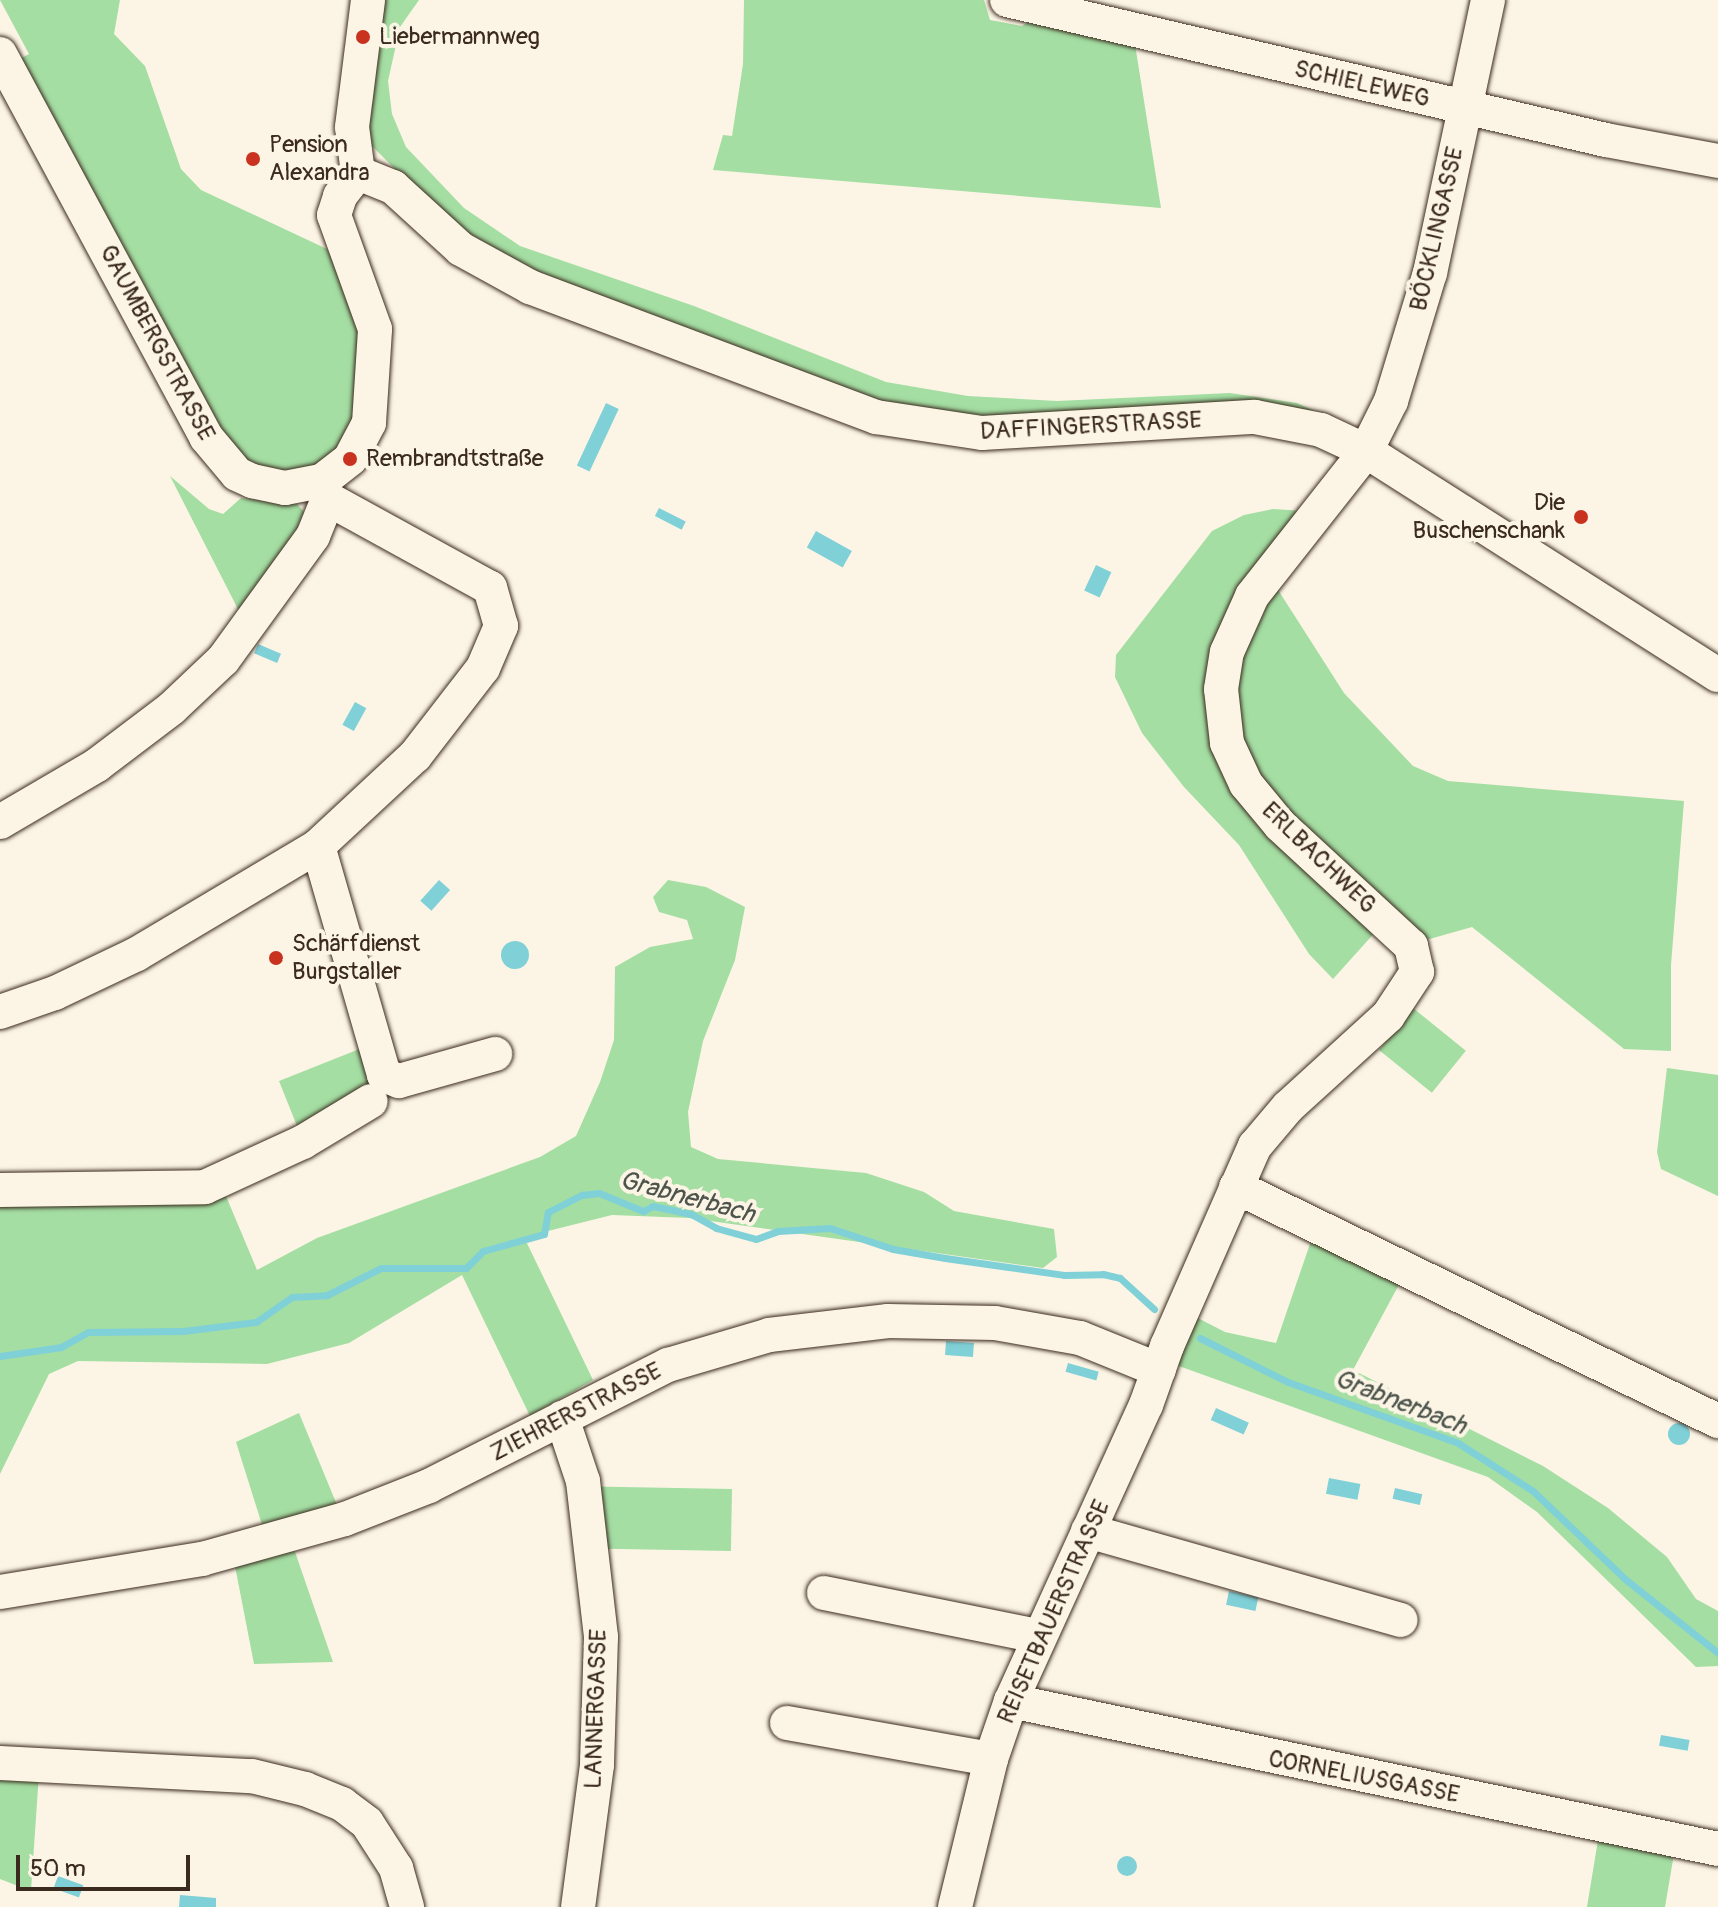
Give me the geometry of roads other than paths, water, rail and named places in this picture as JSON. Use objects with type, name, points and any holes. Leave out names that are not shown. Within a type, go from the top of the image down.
[{"type":"street","points":[[0,822],[97,765],[172,708],[223,660],[313,536],[325,490],[350,459],[374,401],[375,329],[334,215],[340,196],[358,173],[352,127],[368,0]]},
{"type":"street","name":"SCHIELEWEG","points":[[1007,0],[1464,108],[1718,161]]},
{"type":"street","name":"BÖCKLINGASSE","points":[[1366,451],[1407,354],[1488,0]]},
{"type":"street","name":"GAUMBERGSTRASSE","points":[[0,54],[221,458],[237,474],[268,486],[325,490]]},
{"type":"street","name":"DAFFINGERSTRASSE","points":[[358,173],[393,187],[461,249],[530,287],[876,417],[941,430],[1027,433],[1255,417],[1321,430],[1366,451],[1718,675]]},
{"type":"street","name":"ERLBACHWEG","points":[[1159,1370],[1236,1187],[1271,1125],[1388,1016],[1418,966],[1411,946],[1280,825],[1246,784],[1227,743],[1222,714],[1224,668],[1244,611],[1366,451]]},
{"type":"street","points":[[0,1012],[55,993],[149,949],[318,846],[415,756],[483,668],[501,626],[494,594],[485,584],[325,490]]},
{"type":"street","points":[[318,846],[384,1075],[399,1081],[495,1054]]},
{"type":"street","points":[[0,1190],[205,1187],[303,1142],[371,1101]]},
{"type":"street","points":[[1236,1187],[1718,1421]]},
{"type":"street","name":"ZIEHRERSTRASSE","points":[[0,1592],[165,1567],[305,1531],[429,1486],[668,1365],[734,1344],[888,1321],[995,1323],[1111,1347],[1159,1370]]},
{"type":"street","name":"REISETBAUERSTRASSE","points":[[955,1907],[991,1759],[1011,1701],[1159,1370]]},
{"type":"street","name":"LANNERGASSE","points":[[562,1418],[583,1478],[601,1637],[597,1765],[578,1907]]},
{"type":"street","points":[[1088,1531],[1401,1620]]},
{"type":"street","points":[[824,1593],[1038,1636]]},
{"type":"street","name":"CORNELIUSGASSE","points":[[1011,1701],[1718,1849]]},
{"type":"street","points":[[787,1723],[991,1759]]},
{"type":"street","points":[[0,1763],[252,1776],[327,1797],[375,1832],[396,1868],[407,1907]]},
{"type":"water","points":[[606,403],[619,409],[590,471],[577,466]]},
{"type":"water","points":[[659,508],[686,522],[682,530],[655,516]]},
{"type":"water","points":[[816,531],[852,551],[843,567],[807,548]]},
{"type":"water","points":[[1096,565],[1111,572],[1100,598],[1084,590]]},
{"type":"water","points":[[258,644],[281,654],[277,663],[254,653]]},
{"type":"water","points":[[355,702],[366,708],[354,731],[342,725]]},
{"type":"water","points":[[439,880],[450,890],[431,911],[420,901]]},
{"type":"water","points":[[515,941],[525,945],[529,955],[525,965],[515,969],[505,965],[501,955],[505,945]]},
{"type":"water","points":[[946,1341],[974,1343],[973,1357],[945,1355]]},
{"type":"water","points":[[1068,1363],[1099,1372],[1096,1380],[1066,1372]]},
{"type":"water","points":[[1216,1408],[1249,1423],[1244,1435],[1211,1420]]},
{"type":"water","points":[[1679,1423],[1690,1434],[1679,1445],[1668,1434]]},
{"type":"water","points":[[1329,1478],[1360,1484],[1357,1500],[1326,1494]]},
{"type":"water","points":[[1395,1488],[1422,1494],[1420,1505],[1393,1499]]},
{"type":"water","points":[[1229,1591],[1258,1597],[1255,1611],[1226,1605]]},
{"type":"water","points":[[1661,1735],[1690,1740],[1688,1751],[1659,1746]]},
{"type":"water","points":[[1127,1856],[1134,1859],[1137,1866],[1134,1873],[1127,1876],[1120,1873],[1117,1866],[1120,1859]]},
{"type":"water","points":[[58,1876],[83,1885],[79,1897],[54,1888]]},
{"type":"water","points":[[180,1895],[216,1898],[216,1907],[179,1907]]},
{"type":"waterway","name":"Grabnerbach","points":[[0,1356],[61,1347],[88,1332],[183,1331],[256,1322],[292,1297],[327,1295],[381,1268],[466,1268],[483,1251],[544,1234],[548,1212],[582,1195],[599,1193],[643,1211],[653,1206],[691,1214],[716,1228],[756,1239],[778,1231],[830,1228],[893,1249],[945,1258],[1064,1275],[1103,1274],[1120,1278],[1154,1309]]},
{"type":"waterway","name":"Grabnerbach","points":[[1200,1338],[1288,1382],[1458,1443],[1533,1491],[1625,1579],[1718,1653]]},
{"type":"place","name":"Liebermannweg","points":[[363,37]]},
{"type":"place","name":"Pension Alexandra","points":[[253,159]]},
{"type":"place","name":"Rembrandtstraße","points":[[350,459]]},
{"type":"place","name":"Die Buschenschank","points":[[1581,517]]},
{"type":"place","name":"Schärfdienst Burgstaller","points":[[276,958]]}]
